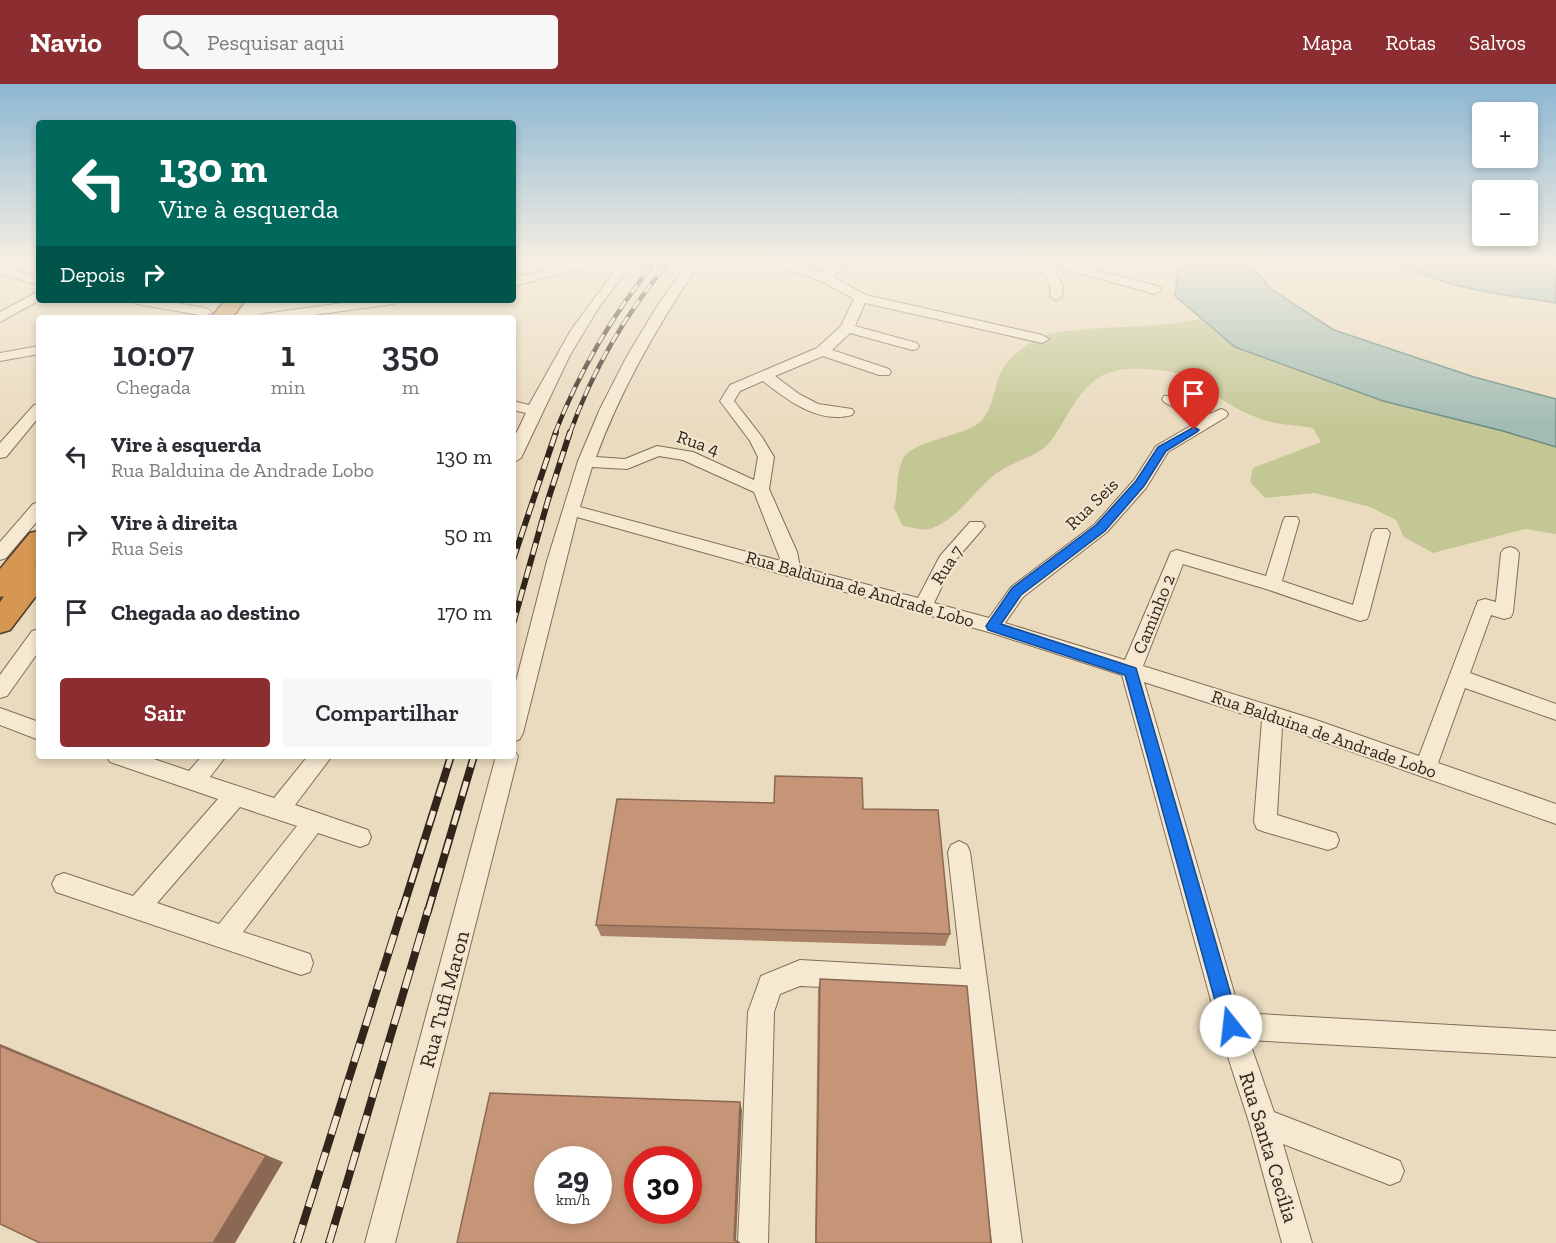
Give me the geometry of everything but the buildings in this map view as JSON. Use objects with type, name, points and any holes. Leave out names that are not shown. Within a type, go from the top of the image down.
[{"type":"highway","points":[[0,588],[31,539]]},
{"type":"highway","points":[[0,622],[36,576]]},
{"type":"street","points":[[519,430],[534,411],[551,376],[588,316]]},
{"type":"street","points":[[516,721],[586,461],[599,429],[657,316]]},
{"type":"street","points":[[792,570],[788,552],[761,489],[766,457],[757,440],[727,401],[735,388],[822,351],[848,328],[853,316]]},
{"type":"street","points":[[935,316],[1042,339]]},
{"type":"street","points":[[848,328],[912,346]]},
{"type":"street","points":[[0,357],[36,351]]},
{"type":"street","points":[[822,351],[884,372]]},
{"type":"street","points":[[766,376],[799,402],[832,413],[847,412]]},
{"type":"street","name":"Rua Seis","points":[[993,626],[1017,592],[1101,528],[1140,484],[1162,449],[1215,417],[1169,399]]},
{"type":"street","points":[[516,406],[534,411]]},
{"type":"street","points":[[0,453],[36,411]]},
{"type":"street","name":"Rua 4","points":[[586,461],[627,464],[657,451],[687,456],[761,489]]},
{"type":"street","name":"Rua Balduina de Andrade Lobo","points":[[571,510],[993,626],[1273,716],[1556,814]]},
{"type":"street","points":[[0,554],[31,539],[36,520]]},
{"type":"street","points":[[1291,521],[1272,584],[1360,615],[1381,533]]},
{"type":"street","name":"Rua 7","points":[[922,608],[946,560],[976,526]]},
{"type":"street","points":[[1425,768],[1485,606],[1504,612],[1510,553]]},
{"type":"street","name":"Caminho 2","points":[[1131,671],[1177,556],[1272,584]]},
{"type":"street","points":[[0,690],[36,640]]},
{"type":"street","name":"Rua Santa Cecília","points":[[1131,671],[1231,1026],[1263,1122],[1297,1243]]},
{"type":"street","points":[[1458,677],[1556,712]]},
{"type":"street","points":[[0,716],[36,730]]},
{"type":"street","points":[[1273,716],[1265,822],[1328,840]]},
{"type":"street","points":[[127,759],[360,837]]},
{"type":"street","points":[[194,780],[212,759]]},
{"type":"street","points":[[279,809],[319,759]]},
{"type":"street","name":"Rua Tufi Maron","points":[[380,1243],[506,759]]},
{"type":"street","points":[[138,908],[236,795]]},
{"type":"street","points":[[225,937],[314,821]]},
{"type":"street","points":[[959,852],[1007,1243]]},
{"type":"street","points":[[64,884],[301,963]]},
{"type":"street","points":[[753,1243],[761,1011],[770,985],[800,973],[974,982]]},
{"type":"street","points":[[1231,1026],[1556,1044]]},
{"type":"street","points":[[1263,1122],[1390,1171]]},
{"type":"green space","points":[[1200,319],[1235,347],[1383,401],[1503,431],[1556,447],[1556,534],[1525,529],[1433,553],[1404,537],[1396,520],[1370,507],[1315,493],[1265,498],[1250,482],[1253,468],[1321,442],[1313,428],[1274,423],[1252,416],[1215,395],[1193,375],[1140,368],[1108,373],[1089,385],[1074,403],[1045,447],[993,476],[950,518],[929,529],[916,529],[902,525],[894,508],[899,469],[905,455],[923,444],[979,423],[989,409],[1005,365],[1027,345],[1045,335],[1060,332],[1157,325]]},
{"type":"water","points":[[1199,316],[1312,316],[1334,330],[1474,377],[1556,399],[1556,447],[1503,431],[1383,401],[1235,347]]},
{"type":"railway","points":[[555,433],[586,365],[616,316]]},
{"type":"railway","points":[[570,433],[600,364],[628,316]]},
{"type":"railway","points":[[516,551],[556,432]]},
{"type":"railway","points":[[516,613],[570,432]]},
{"type":"railway","points":[[402,911],[450,759]]},
{"type":"railway","points":[[428,911],[473,759]]},
{"type":"railway","points":[[297,1243],[402,910]]},
{"type":"railway","points":[[329,1243],[428,910]]},
{"type":"route","points":[[1194,430],[1162,449],[1140,484],[1101,528],[1017,592],[993,626],[1131,671],[1231,1026]]}]
